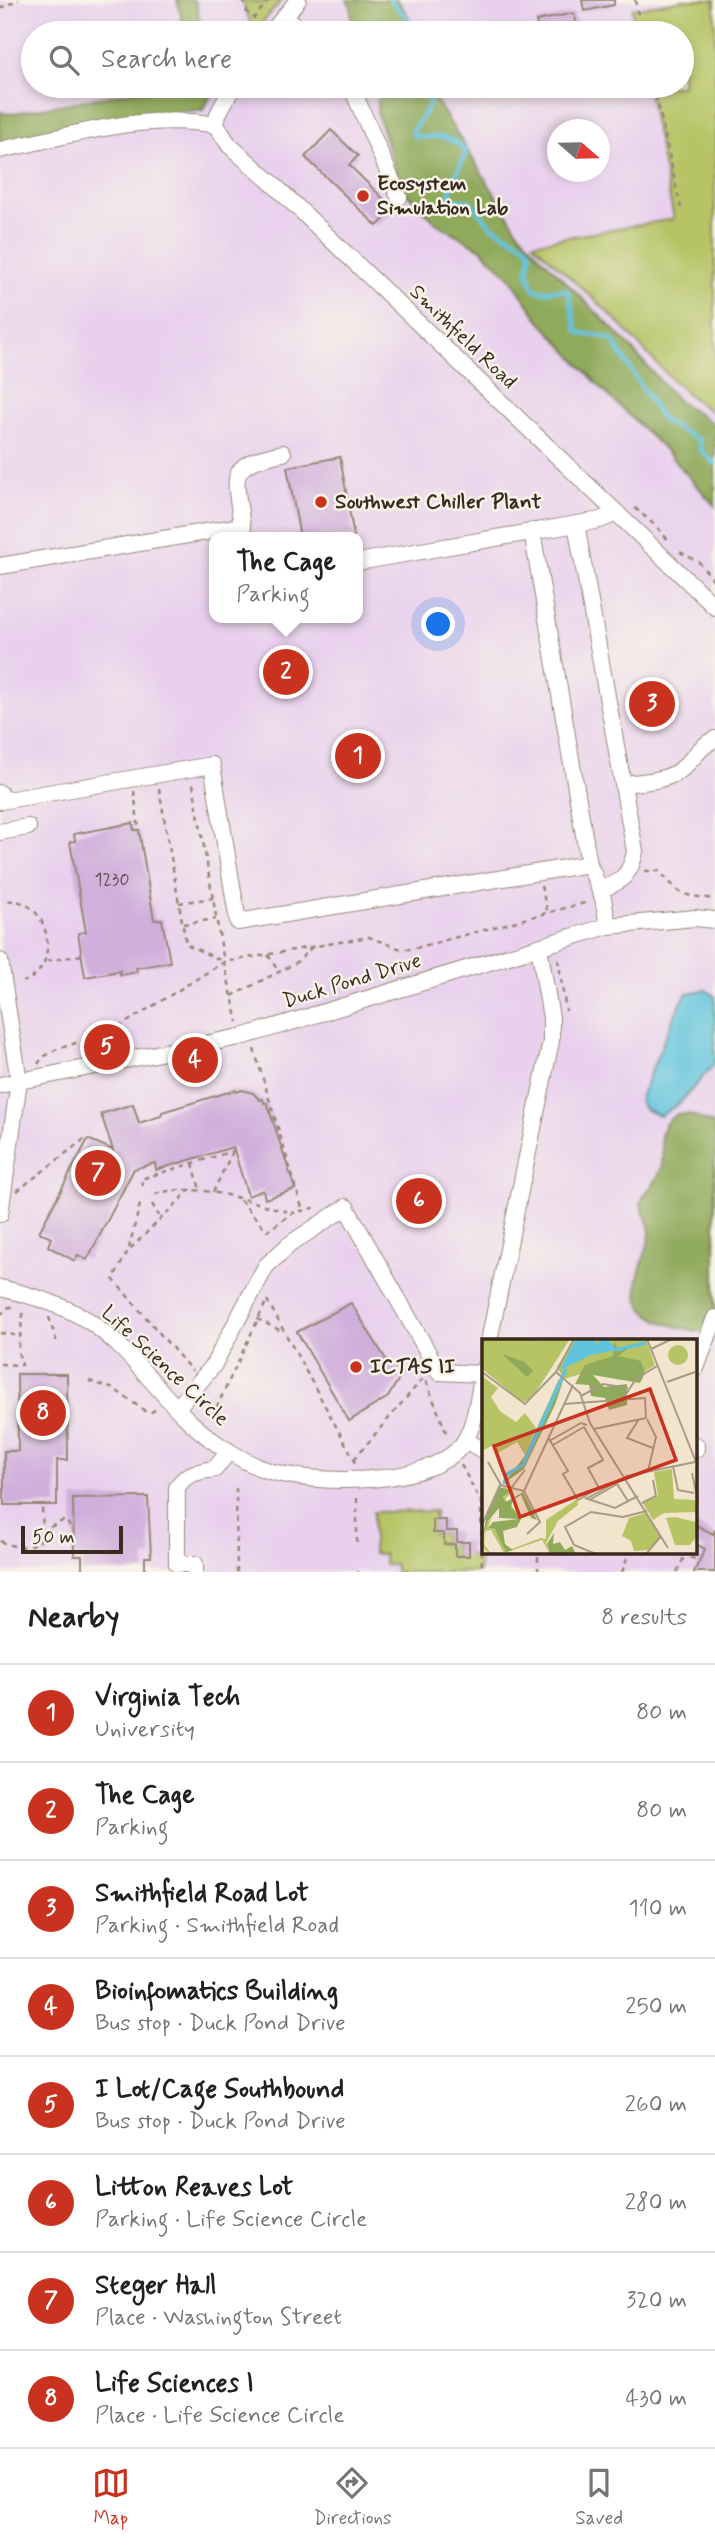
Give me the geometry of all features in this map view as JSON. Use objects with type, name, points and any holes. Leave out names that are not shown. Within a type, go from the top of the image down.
[{"type":"street","points":[[281,21],[298,0]]},
{"type":"street","points":[[285,16],[291,21]]},
{"type":"street","points":[[0,150],[143,122],[199,122],[216,125],[218,114],[227,98]]},
{"type":"street","points":[[356,98],[399,197]]},
{"type":"street","name":"Smithfield Road","points":[[216,125],[229,145],[623,508],[715,607]]},
{"type":"street","points":[[243,532],[236,481],[241,468],[250,461],[283,453]]},
{"type":"street","points":[[363,561],[600,520],[623,508]]},
{"type":"street","points":[[576,524],[635,850],[627,874],[597,895]]},
{"type":"street","points":[[532,531],[589,864],[608,926]]},
{"type":"street","points":[[0,566],[209,537]]},
{"type":"street","points":[[624,784],[667,777],[679,771],[696,752],[715,739]]},
{"type":"street","points":[[0,793],[1,801],[212,765],[238,922],[589,864]]},
{"type":"street","points":[[0,832],[28,827]]},
{"type":"street","name":"Duck Pond Drive","points":[[0,1085],[245,1036],[608,926],[695,918],[715,920]]},
{"type":"street","points":[[489,1339],[551,1041],[551,1018],[539,947]]},
{"type":"street","points":[[0,961],[19,1081],[0,1214]]},
{"type":"street","points":[[171,1403],[213,1366],[266,1266],[290,1244],[346,1207],[439,1372],[482,1371]]},
{"type":"street","name":"Life Science Circle","points":[[0,1288],[59,1305],[90,1322],[120,1348],[171,1403],[216,1443],[267,1470],[302,1477],[380,1479],[407,1475],[442,1461],[460,1446]]},
{"type":"street","points":[[698,1364],[715,1318]]},
{"type":"street","points":[[698,1367],[715,1351]]},
{"type":"street","points":[[482,1377],[477,1405],[460,1446],[482,1451]]},
{"type":"street","points":[[195,1572],[195,1564],[177,1564],[177,1488],[182,1479],[190,1474],[215,1469],[229,1451]]},
{"type":"path","points":[[0,8],[19,0]]},
{"type":"path","points":[[243,0],[247,12],[254,18],[268,0]]},
{"type":"path","points":[[635,0],[640,21]]},
{"type":"path","points":[[657,98],[682,213]]},
{"type":"path","points":[[623,508],[657,527],[671,544]]},
{"type":"path","points":[[677,550],[699,562],[715,582]]},
{"type":"path","points":[[192,778],[224,962],[239,1028]]},
{"type":"path","points":[[158,784],[186,944],[224,962]]},
{"type":"path","points":[[133,788],[139,830]]},
{"type":"path","points":[[643,873],[648,869],[659,871],[679,892],[715,899]]},
{"type":"path","points":[[542,890],[548,914]]},
{"type":"path","points":[[36,1066],[42,1058],[55,1050],[114,1030],[224,962],[369,937],[401,949],[412,949],[548,914],[597,895]]},
{"type":"path","points":[[179,903],[213,898]]},
{"type":"path","points":[[8,901],[27,905],[39,918],[47,939],[47,961]]},
{"type":"path","points":[[183,924],[216,919]]},
{"type":"path","points":[[232,996],[296,963],[313,946]]},
{"type":"path","points":[[267,954],[279,972]]},
{"type":"path","points":[[23,982],[47,961],[82,955]]},
{"type":"path","points":[[254,1049],[303,1211]]},
{"type":"path","points":[[18,1191],[87,1137]]},
{"type":"path","points":[[144,1186],[141,1179],[233,1151],[213,1192]]},
{"type":"path","points":[[193,1163],[200,1190]]},
{"type":"path","points":[[128,1251],[191,1189]]},
{"type":"path","points":[[155,1194],[170,1190],[200,1190],[293,1213]]},
{"type":"path","points":[[240,1200],[267,1231],[293,1213],[321,1206]]},
{"type":"path","points":[[140,1204],[128,1251],[113,1279],[187,1363],[192,1371],[190,1376]]},
{"type":"path","points":[[152,1204],[159,1218]]},
{"type":"path","points":[[212,1417],[267,1300],[354,1460],[357,1479]]},
{"type":"path","points":[[0,1315],[9,1307],[24,1308],[18,1351],[22,1364],[0,1364]]},
{"type":"path","points":[[57,1343],[49,1317],[58,1321]]},
{"type":"path","points":[[258,1319],[284,1332]]},
{"type":"path","points":[[0,1333],[20,1336]]},
{"type":"path","points":[[354,1460],[425,1376],[433,1402],[460,1446],[482,1501],[482,1572]]},
{"type":"path","points":[[89,1381],[114,1390],[145,1411],[156,1410],[171,1403]]},
{"type":"path","points":[[236,1488],[237,1572]]},
{"type":"path","points":[[0,1541],[23,1548],[40,1542],[43,1534],[42,1505]]},
{"type":"path","points":[[43,1534],[65,1520],[74,1531]]},
{"type":"path","points":[[538,1554],[538,1572]]},
{"type":"path","points":[[622,1572],[629,1554]]},
{"type":"path","points":[[677,1572],[683,1554],[699,1561]]},
{"type":"shaded area","points":[[0,0],[715,0],[715,1572],[0,1572]]},
{"type":"green space","points":[[177,0],[195,0],[200,21],[182,21]]},
{"type":"green space","points":[[242,0],[263,3],[266,0],[282,0],[264,21],[250,21]]},
{"type":"green space","points":[[347,0],[397,0],[412,21],[352,21],[351,7]]},
{"type":"green space","points":[[683,0],[715,0],[715,414],[674,381],[613,317],[533,243],[674,219],[649,98],[694,98],[694,21],[634,21],[632,9]]},
{"type":"green space","points":[[98,98],[210,98],[203,110],[130,115],[0,145],[0,112],[8,114]]},
{"type":"green space","points":[[378,98],[435,98],[518,231],[622,338],[677,400],[715,425],[715,506],[668,453],[603,390],[540,321],[508,275],[481,249],[436,223],[407,194],[396,172],[377,113]]},
{"type":"green space","points":[[677,1114],[689,1114],[715,1125],[715,1334],[664,1323],[644,1309],[638,1298],[638,1278],[650,1233],[641,1202],[661,1169],[661,1133],[669,1120]]},
{"type":"green space","points":[[435,1511],[433,1533],[444,1533],[444,1544],[455,1544],[455,1556],[479,1554],[479,1572],[395,1572],[395,1565],[384,1565],[384,1554],[373,1554],[373,1512]]},
{"type":"water","points":[[706,990],[715,996],[715,1063],[680,1103],[660,1116],[644,1109],[639,1100],[674,1016],[687,993]]},
{"type":"building","points":[[582,0],[614,0],[614,5],[584,11]]},
{"type":"building","points":[[574,13],[576,21],[536,21]]},
{"type":"building","points":[[331,130],[358,156],[349,165],[394,209],[377,226],[305,157]]},
{"type":"building","name":"Southwest Chiller Plant","points":[[340,457],[353,532],[299,532],[287,467]]},
{"type":"building","points":[[133,823],[134,830],[139,830],[154,920],[162,919],[170,962],[136,968],[137,972],[120,975],[120,971],[85,977],[78,933],[86,932],[70,842],[75,841],[74,834]]},
{"type":"building","points":[[235,1090],[253,1093],[267,1103],[295,1189],[265,1199],[263,1190],[248,1196],[233,1147],[156,1170],[155,1163],[134,1169],[87,1260],[78,1255],[75,1261],[48,1246],[51,1238],[39,1232],[88,1139],[113,1150],[101,1114],[133,1104],[139,1123],[161,1116],[162,1112]]},
{"type":"building","name":"ICTAS II","points":[[351,1303],[387,1361],[403,1372],[388,1397],[349,1421],[297,1332]]},
{"type":"building","points":[[17,1374],[67,1374],[68,1460],[57,1460],[57,1505],[4,1505],[4,1451],[18,1451]]},
{"type":"building","points":[[148,1497],[151,1557],[145,1557],[145,1572],[82,1572],[82,1556],[74,1556],[73,1498]]},
{"type":"building","points":[[433,1520],[446,1520],[446,1531],[457,1531],[457,1542],[469,1542],[469,1556],[455,1556],[455,1544],[444,1545],[444,1533],[433,1533]]},
{"type":"building","points":[[698,1526],[713,1534],[715,1530],[715,1572],[694,1572],[705,1549],[698,1545]]},
{"type":"waterway","points":[[390,0],[410,21]]},
{"type":"waterway","points":[[427,98],[430,103],[412,133],[416,137],[449,139],[466,151],[453,182],[450,198],[470,201],[491,226],[527,246],[531,254],[528,273],[534,289],[568,291],[577,331],[613,341],[663,421],[699,440],[701,451],[715,463]]},
{"type":"place","name":"Ecosystem Simulation Lab","points":[[363,196]]},
{"type":"place","name":"Southwest Chiller Plant","points":[[321,502]]},
{"type":"place","name":"The Cage","points":[[286,672]]},
{"type":"place","name":"Smithfield Road Lot","points":[[652,704]]},
{"type":"place","name":"Virginia Tech","points":[[358,756]]},
{"type":"place","name":"I Lot/Cage Southbound","points":[[107,1047]]},
{"type":"place","name":"Bioinfomatics Building","points":[[195,1060]]},
{"type":"place","name":"Steger Hall","points":[[98,1173]]},
{"type":"place","name":"Litton Reaves Lot","points":[[419,1201]]},
{"type":"place","name":"ICTAS II","points":[[356,1367]]},
{"type":"place","name":"Life Sciences I","points":[[43,1413]]}]
